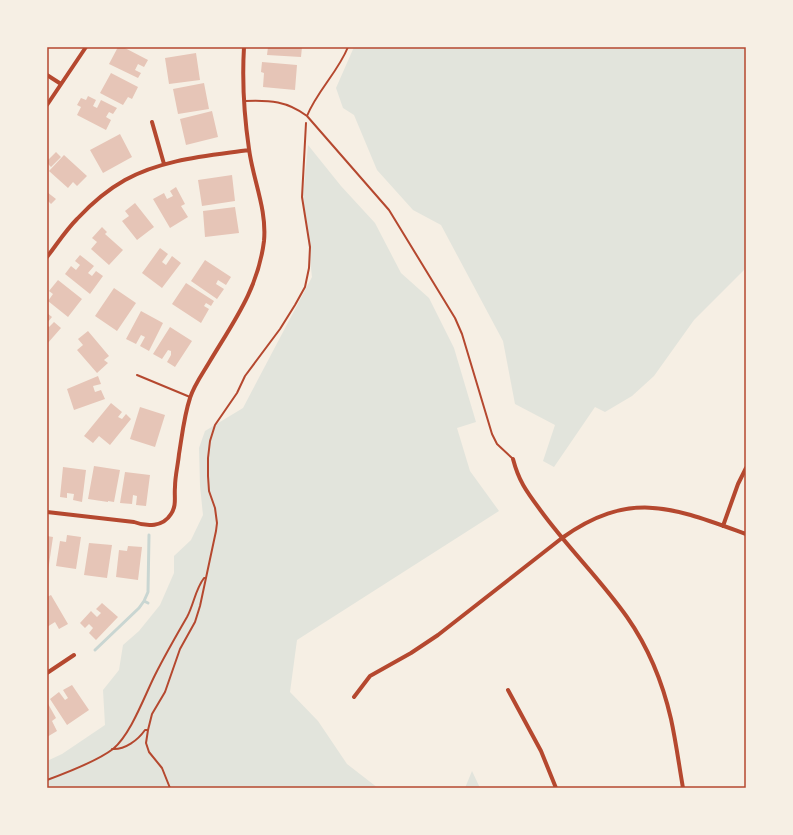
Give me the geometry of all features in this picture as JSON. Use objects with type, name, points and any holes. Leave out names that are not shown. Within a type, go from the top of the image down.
[{"type":"street","points":[[47,105],[86,47]]},
{"type":"street","points":[[47,512],[134,522],[143,526],[151,526],[166,520],[175,506],[174,487],[190,397],[199,378],[249,295],[257,276],[264,240],[263,208],[249,150],[244,101],[244,47]]},
{"type":"street","points":[[47,75],[61,84]]},
{"type":"street","points":[[152,122],[164,164]]},
{"type":"street","points":[[47,257],[76,220],[107,192],[124,180],[164,164],[185,159],[249,150]]},
{"type":"street","points":[[513,459],[516,474],[522,484],[562,538],[612,597],[628,619],[645,648],[664,693],[671,720],[683,788]]},
{"type":"street","points":[[723,526],[738,484],[746,468]]},
{"type":"street","points":[[354,697],[370,676],[438,635],[562,538],[579,526],[595,518],[631,508],[648,507],[683,512],[746,534]]},
{"type":"street","points":[[47,673],[74,655]]},
{"type":"street","points":[[508,690],[541,751],[556,788]]},
{"type":"lane","points":[[307,116],[312,104],[333,75],[348,47]]},
{"type":"lane","points":[[244,101],[263,100],[282,103],[292,106],[307,116],[389,210],[449,306],[462,334],[492,434],[497,444],[513,459]]},
{"type":"lane","points":[[138,375],[190,397]]},
{"type":"path","points":[[170,788],[162,768],[149,752],[146,743],[148,730],[152,714],[165,692],[180,649],[195,622],[200,606],[217,523],[215,508],[209,492],[208,476],[210,441],[215,425],[237,393],[245,376],[280,329],[305,287],[309,268],[310,247],[302,197],[305,155],[304,129],[307,116]]},
{"type":"path","points":[[47,780],[69,772],[112,749],[122,739],[131,725],[155,674],[189,612],[198,585],[204,578],[206,578]]},
{"type":"path","points":[[112,749],[126,746],[133,742],[145,730],[148,730]]},
{"type":"shaded area","points":[[354,47],[746,47],[746,268],[694,320],[654,376],[632,396],[605,412],[595,407],[554,467],[543,461],[555,425],[515,404],[503,341],[441,225],[413,210],[377,170],[354,115],[343,108],[336,88]]},
{"type":"shaded area","points":[[308,145],[341,186],[375,223],[401,273],[429,298],[454,348],[476,422],[457,428],[470,471],[499,511],[297,640],[290,692],[318,721],[347,764],[378,788],[47,788],[47,761],[62,754],[105,725],[103,690],[119,670],[123,645],[139,631],[160,605],[174,573],[174,556],[191,540],[203,515],[200,486],[199,448],[205,431],[243,408],[312,277],[303,195]]},
{"type":"shaded area","points":[[472,771],[480,788],[465,788]]},
{"type":"building","points":[[118,47],[123,47],[148,60],[144,67],[138,64],[135,70],[141,73],[138,78],[109,64]]},
{"type":"building","points":[[268,47],[302,47],[301,57],[267,55]]},
{"type":"building","points":[[196,53],[200,80],[169,84],[165,58]]},
{"type":"building","points":[[262,62],[297,65],[295,90],[263,87],[264,73],[261,72]]},
{"type":"building","points":[[111,73],[138,87],[132,99],[128,97],[123,105],[100,93]]},
{"type":"building","points":[[204,83],[209,109],[178,114],[173,89]]},
{"type":"building","points":[[88,96],[96,100],[93,106],[97,108],[101,100],[117,108],[113,114],[109,112],[106,117],[111,120],[106,130],[77,115],[81,107],[77,105],[81,98],[86,100]]},
{"type":"building","points":[[212,111],[218,137],[186,145],[180,119]]},
{"type":"building","points":[[120,134],[132,157],[103,173],[90,150]]},
{"type":"building","points":[[56,152],[61,157],[51,167],[47,161]]},
{"type":"building","points":[[64,155],[87,176],[77,186],[73,182],[68,188],[49,171]]},
{"type":"building","points":[[232,175],[235,201],[202,206],[198,180]]},
{"type":"building","points":[[176,187],[185,204],[181,206],[188,217],[170,228],[153,199],[164,193],[167,199],[173,196],[170,191]]},
{"type":"building","points":[[47,192],[56,199],[51,204],[47,200]]},
{"type":"building","points":[[135,203],[154,227],[137,240],[122,221],[129,216],[125,211]]},
{"type":"building","points":[[235,207],[239,233],[205,237],[203,211]]},
{"type":"building","points":[[102,227],[107,232],[105,234],[123,250],[109,265],[91,249],[97,242],[92,238]]},
{"type":"building","points":[[160,248],[168,254],[162,262],[166,265],[172,256],[181,263],[162,288],[142,273]]},
{"type":"building","points":[[80,255],[94,266],[88,273],[92,276],[96,271],[103,276],[90,294],[65,274],[71,266],[76,270],[80,265],[75,261]]},
{"type":"building","points":[[205,260],[231,277],[226,285],[218,280],[216,284],[224,289],[217,299],[191,281]]},
{"type":"building","points":[[58,280],[82,299],[68,317],[48,301],[53,294],[49,291]]},
{"type":"building","points":[[186,283],[214,301],[211,306],[206,303],[204,306],[209,309],[201,323],[172,304]]},
{"type":"building","points":[[114,288],[136,303],[117,331],[95,316]]},
{"type":"building","points":[[141,311],[163,323],[149,351],[140,346],[145,337],[141,335],[136,344],[126,339]]},
{"type":"building","points":[[47,313],[52,317],[47,323]]},
{"type":"building","points":[[54,322],[61,328],[47,344],[47,325],[49,327]]},
{"type":"building","points":[[170,327],[192,341],[175,367],[167,362],[171,355],[171,351],[168,350],[162,359],[153,354]]},
{"type":"building","points":[[88,331],[109,356],[104,360],[108,363],[97,373],[77,350],[83,345],[78,339]]},
{"type":"building","points":[[98,376],[101,384],[93,386],[95,392],[101,390],[105,399],[74,410],[67,389]]},
{"type":"building","points":[[111,403],[122,412],[118,417],[122,419],[126,414],[131,419],[110,445],[99,436],[93,443],[84,436]]},
{"type":"building","points":[[140,407],[165,415],[155,447],[130,439]]},
{"type":"building","points":[[94,466],[120,470],[114,502],[88,499]]},
{"type":"building","points":[[63,467],[86,470],[82,502],[73,500],[74,494],[67,493],[67,498],[60,497]]},
{"type":"building","points":[[125,472],[150,475],[146,506],[136,505],[137,496],[133,495],[132,504],[120,503]]},
{"type":"building","points":[[67,535],[81,537],[76,569],[56,566],[60,541],[66,542]]},
{"type":"building","points":[[47,536],[53,537],[48,571],[47,571]]},
{"type":"building","points":[[89,543],[112,545],[107,578],[84,575]]},
{"type":"building","points":[[128,546],[142,547],[138,580],[116,577],[119,550],[127,551]]},
{"type":"building","points":[[51,595],[68,624],[59,629],[55,622],[47,627],[47,597]]},
{"type":"building","points":[[102,603],[118,617],[96,640],[89,633],[93,628],[89,624],[85,628],[80,623],[91,611],[97,617],[101,613],[96,609]]},
{"type":"building","points":[[72,685],[89,710],[67,725],[50,699],[59,692],[65,700],[68,698],[63,690]]},
{"type":"building","points":[[47,702],[56,718],[52,721],[57,731],[47,737]]},
{"type":"waterway","points":[[148,603],[144,601],[148,592],[149,535]]},
{"type":"waterway","points":[[95,650],[139,608],[144,601]]}]
